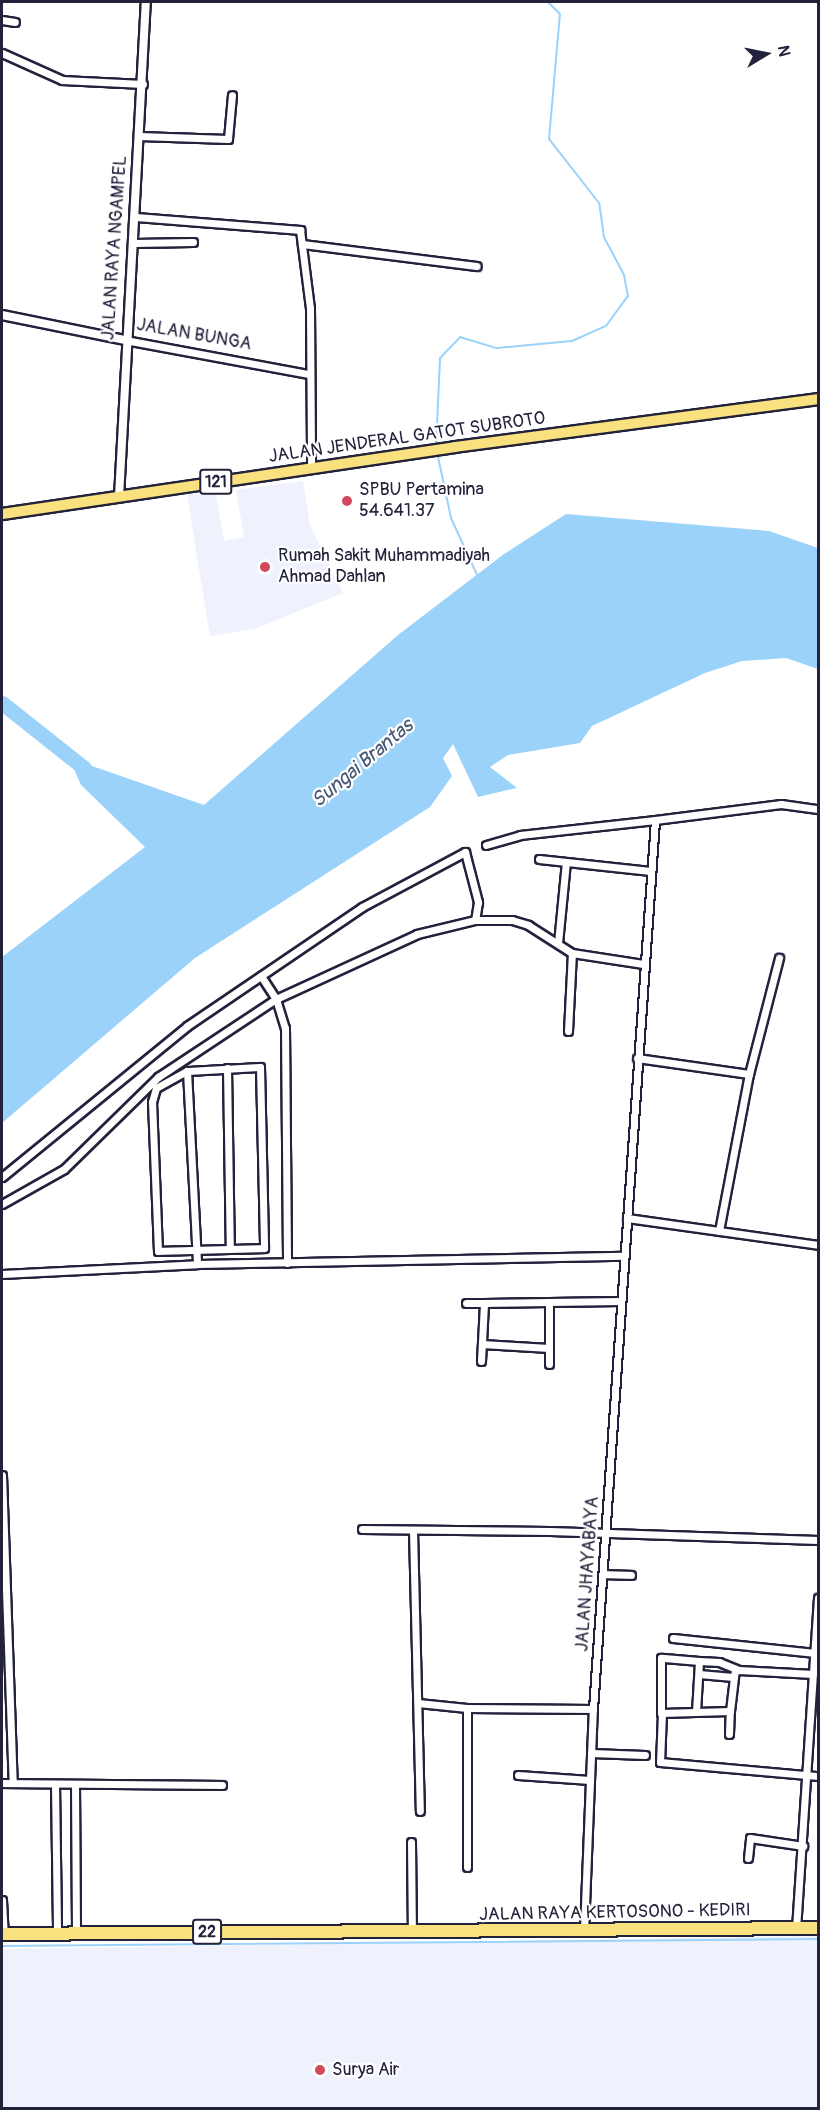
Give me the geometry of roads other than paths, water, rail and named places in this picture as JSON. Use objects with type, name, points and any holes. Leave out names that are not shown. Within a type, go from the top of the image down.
[{"type":"highway","name":"JALAN RAYA KERTOSONO - KEDIRI","points":[[412,1932],[584,1933],[819,1928]]},
{"type":"highway","name":"22","points":[[3,1934],[412,1932]]},
{"type":"main road","name":"JALAN JENDERAL GATOT SUBROTO","points":[[2,514],[455,447],[819,399]]},
{"type":"street","name":"JALAN RAYA NGAMPEL","points":[[119,497],[125,340],[136,217],[146,2]]},
{"type":"street","points":[[2,20],[15,22]]},
{"type":"street","points":[[2,52],[62,80],[143,84]]},
{"type":"street","points":[[140,136],[228,139],[232,95]]},
{"type":"street","points":[[136,217],[300,230],[310,308],[311,468]]},
{"type":"street","points":[[134,243],[193,242]]},
{"type":"street","points":[[302,244],[477,266]]},
{"type":"street","name":"JALAN BUNGA","points":[[2,315],[309,374]]},
{"type":"street","points":[[486,844],[520,835],[781,804],[819,808]]},
{"type":"street","name":"JALAN JHAYABAYA","points":[[584,1933],[593,1709],[643,964],[655,820]]},
{"type":"street","points":[[2,1177],[87,1111],[136,1065],[261,976],[362,907],[465,852],[478,902],[475,920]]},
{"type":"street","points":[[539,860],[650,871]]},
{"type":"street","points":[[558,944],[566,862]]},
{"type":"street","points":[[2,1204],[64,1169],[158,1077],[276,999],[379,949],[417,934],[475,920],[522,923],[572,953],[643,964]]},
{"type":"street","points":[[567,1030],[572,953]]},
{"type":"street","points":[[719,1231],[749,1074],[779,958]]},
{"type":"street","points":[[261,976],[276,999],[285,1028],[287,1263]]},
{"type":"street","points":[[637,1058],[749,1074]]},
{"type":"street","points":[[256,1066],[262,1070],[265,1246],[261,1250],[155,1248],[154,1094],[162,1084],[188,1071],[227,1068],[256,1066]]},
{"type":"street","points":[[227,1068],[231,1249]]},
{"type":"street","points":[[188,1071],[196,1264]]},
{"type":"street","points":[[627,1218],[819,1245]]},
{"type":"street","points":[[2,1274],[196,1264],[624,1256]]},
{"type":"street","points":[[466,1303],[621,1300]]},
{"type":"street","points":[[549,1302],[549,1364]]},
{"type":"street","points":[[481,1361],[484,1303]]},
{"type":"street","points":[[482,1344],[549,1348]]},
{"type":"street","points":[[2,1475],[13,1783]]},
{"type":"street","points":[[362,1530],[606,1532],[819,1540]]},
{"type":"street","points":[[414,1530],[420,1811]]},
{"type":"street","points":[[603,1574],[631,1575]]},
{"type":"street","points":[[796,1929],[816,1685],[813,1674],[819,1598]]},
{"type":"street","points":[[673,1638],[815,1653]]},
{"type":"street","points":[[730,1711],[663,1713],[658,1709],[661,1658],[719,1662],[734,1673]]},
{"type":"street","points":[[696,1712],[699,1662]]},
{"type":"street","points":[[729,1734],[734,1673]]},
{"type":"street","points":[[699,1674],[813,1674]]},
{"type":"street","points":[[418,1703],[467,1708],[593,1709]]},
{"type":"street","points":[[467,1708],[467,1867]]},
{"type":"street","points":[[663,1713],[660,1762],[819,1776]]},
{"type":"street","points":[[591,1753],[645,1755]]},
{"type":"street","points":[[518,1775],[590,1780]]},
{"type":"street","points":[[2,1783],[222,1785]]},
{"type":"street","points":[[56,1784],[57,1933]]},
{"type":"street","points":[[75,1785],[76,1932]]},
{"type":"street","points":[[748,1858],[750,1838],[803,1846]]},
{"type":"street","points":[[411,1842],[412,1932]]},
{"type":"street","points":[[2,1900],[3,1934]]},
{"type":"water","name":"Sungai Brantas","points":[[566,514],[769,531],[818,548],[818,669],[786,658],[742,661],[705,673],[592,726],[580,743],[508,755],[490,767],[517,788],[478,797],[453,744],[443,758],[452,776],[430,807],[195,958],[2,1123],[2,957],[145,847],[81,785],[69,758],[204,805],[398,635],[504,554]]},
{"type":"waterway","points":[[436,447],[440,358],[460,337],[497,348],[572,341],[606,326],[628,296],[624,275],[604,237],[599,203],[549,139],[560,14],[548,2]]},
{"type":"waterway","points":[[437,452],[451,518],[478,577]]},
{"type":"waterway","points":[[2,703],[84,768]]},
{"type":"waterway","points":[[2,1946],[818,1939]]},
{"type":"place","name":"SPBU Pertamina 54.641.37","points":[[347,501]]},
{"type":"place","name":"Rumah Sakit Muhammadiyah Ahmad Dahlan","points":[[265,567]]},
{"type":"place","name":"Surya Air","points":[[320,2070]]}]
